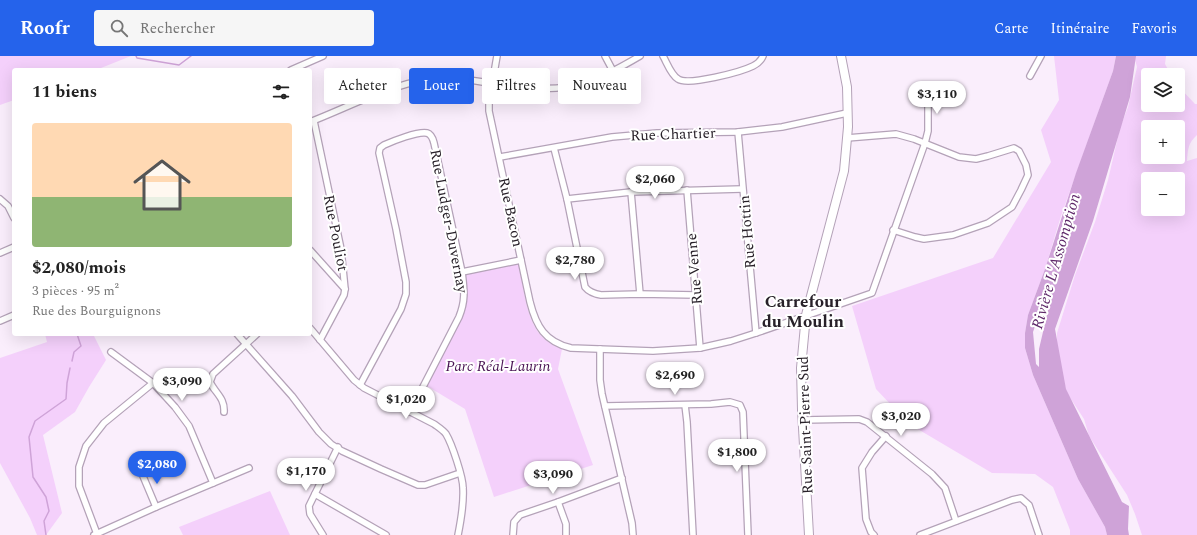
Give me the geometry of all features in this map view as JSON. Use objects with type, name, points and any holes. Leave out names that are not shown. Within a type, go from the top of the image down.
[{"type":"street","points":[[296,68],[323,56]]},
{"type":"street","name":"Rue Bacon","points":[[495,68],[497,56]]},
{"type":"street","points":[[605,56],[611,68]]},
{"type":"street","points":[[618,68],[640,56]]},
{"type":"street","points":[[663,56],[674,76],[677,79],[686,82],[700,81],[752,66],[760,62],[763,56]]},
{"type":"street","name":"Rue Saint-Pierre Sud","points":[[809,535],[802,420],[801,368],[806,315],[844,171],[848,113],[847,87],[841,56]]},
{"type":"street","points":[[1030,76],[1040,56]]},
{"type":"street","points":[[312,121],[419,80],[436,77],[448,77],[482,82]]},
{"type":"street","points":[[847,138],[896,134],[925,143],[959,157],[976,159],[1014,148],[1019,152],[1026,165],[1028,175],[1012,208],[988,223],[954,235],[924,239],[893,230],[925,143],[928,131],[928,85]]},
{"type":"street","name":"Rue Bacon","points":[[490,104],[489,111],[532,308],[539,328],[553,341],[563,346],[571,348],[653,351],[700,348],[731,341],[872,293],[893,230]]},
{"type":"street","name":"Rue Chartier","points":[[500,157],[620,136],[657,133],[738,132],[782,127],[848,113]]},
{"type":"street","name":"Rue Pouliot","points":[[312,121],[341,249],[345,289],[344,295],[320,340]]},
{"type":"street","name":"Rue Hottin","points":[[738,132],[756,333]]},
{"type":"street","name":"Rue Ludger-Duvernay","points":[[360,385],[401,309],[406,294],[406,282],[379,152],[380,148],[384,144],[427,133],[432,138],[462,272],[464,301],[461,314],[410,412]]},
{"type":"street","points":[[554,148],[567,199],[585,287],[588,290],[601,295],[696,295]]},
{"type":"street","points":[[567,199],[631,192],[742,189]]},
{"type":"street","name":"Rue Venne","points":[[687,190],[700,348]]},
{"type":"street","points":[[631,192],[640,294]]},
{"type":"street","points":[[0,199],[8,206],[12,214]]},
{"type":"street","points":[[0,253],[12,248]]},
{"type":"street","points":[[312,252],[345,289]]},
{"type":"street","points":[[462,272],[521,260]]},
{"type":"street","points":[[0,321],[12,316]]},
{"type":"street","points":[[312,330],[354,380],[360,385],[434,424],[446,435],[457,463],[463,487],[463,504],[458,535]]},
{"type":"street","points":[[239,336],[292,396],[319,432],[342,451],[418,485],[425,485],[460,473]]},
{"type":"street","points":[[224,412],[225,405],[223,400],[210,382],[213,374],[255,336]]},
{"type":"street","points":[[600,348],[600,380],[632,523],[633,535]]},
{"type":"street","points":[[111,352],[153,383],[175,407],[189,426],[213,483]]},
{"type":"street","points":[[153,383],[104,423],[86,446],[79,467],[79,486],[95,534],[249,468]]},
{"type":"street","points":[[605,406],[685,405],[730,402],[740,405],[743,412],[748,535]]},
{"type":"street","points":[[685,405],[693,535]]},
{"type":"street","points":[[802,420],[859,419],[867,422],[932,474],[945,488],[956,521]]},
{"type":"street","points":[[874,535],[871,532],[866,519],[862,468],[872,452],[886,436]]},
{"type":"street","points":[[322,535],[309,511],[309,506],[338,447]]},
{"type":"street","points":[[140,469],[156,507]]},
{"type":"street","points":[[513,535],[514,522],[520,515],[622,478]]},
{"type":"street","points":[[315,494],[386,535]]},
{"type":"street","points":[[920,535],[1012,500],[1021,498],[1029,505],[1039,535]]},
{"type":"street","points":[[558,502],[566,524],[566,535]]},
{"type":"green space","points":[[0,56],[131,56],[101,68],[12,68],[12,101],[0,105]]},
{"type":"green space","points":[[1054,56],[1116,56],[1113,71],[1061,216],[1045,269],[1028,315],[1025,333],[1025,348],[1033,375],[1078,479],[1105,527],[1107,535],[1070,535],[1070,530],[1053,487],[1035,474],[992,473],[916,428],[876,389],[852,306],[993,258],[1051,162],[1041,130],[1059,100]]},
{"type":"green space","points":[[1134,56],[1166,56],[1165,64],[1167,68],[1141,68],[1141,112],[1185,112],[1185,93],[1195,104],[1197,104],[1197,135],[1189,146],[1187,161],[1197,158],[1197,535],[1142,535],[1127,495],[1089,436],[1084,419],[1067,393],[1057,356],[1057,333],[1075,275],[1095,222],[1108,180],[1120,128],[1128,107],[1137,67]]},
{"type":"green space","name":"Parc Réal-Laurin","points":[[519,263],[527,308],[536,328],[542,337],[554,346],[562,349],[558,369],[593,465],[494,497],[465,409],[427,386],[465,310],[467,289],[466,275]]},
{"type":"green space","points":[[46,336],[94,336],[106,360],[75,412],[43,435],[62,513],[46,535],[37,535],[30,518],[0,463],[0,358],[47,342]]},
{"type":"green space","points":[[270,491],[290,535],[183,535],[179,527]]},
{"type":"water","name":"Rivière L'Assomption","points":[[1116,56],[1136,56],[1130,97],[1093,221],[1055,329],[1066,389],[1122,502],[1129,506],[1129,535],[1107,535],[1105,527],[1078,479],[1033,375],[1025,348],[1025,333],[1028,315],[1045,269],[1076,173],[1113,71]],"holes":[[[1047,292],[1050,302],[1039,349],[1039,367],[1036,364],[1033,332]]]},
{"type":"waterway","points":[[136,56],[137,58],[179,65],[191,56]]},
{"type":"waterway","points":[[72,361],[74,352],[81,346],[78,336]]},
{"type":"waterway","points":[[46,535],[44,521],[49,511],[46,497],[33,477],[29,437],[35,421],[66,399],[70,368]]},
{"type":"district","name":"Carrefour du Moulin","points":[[803,311]]}]
